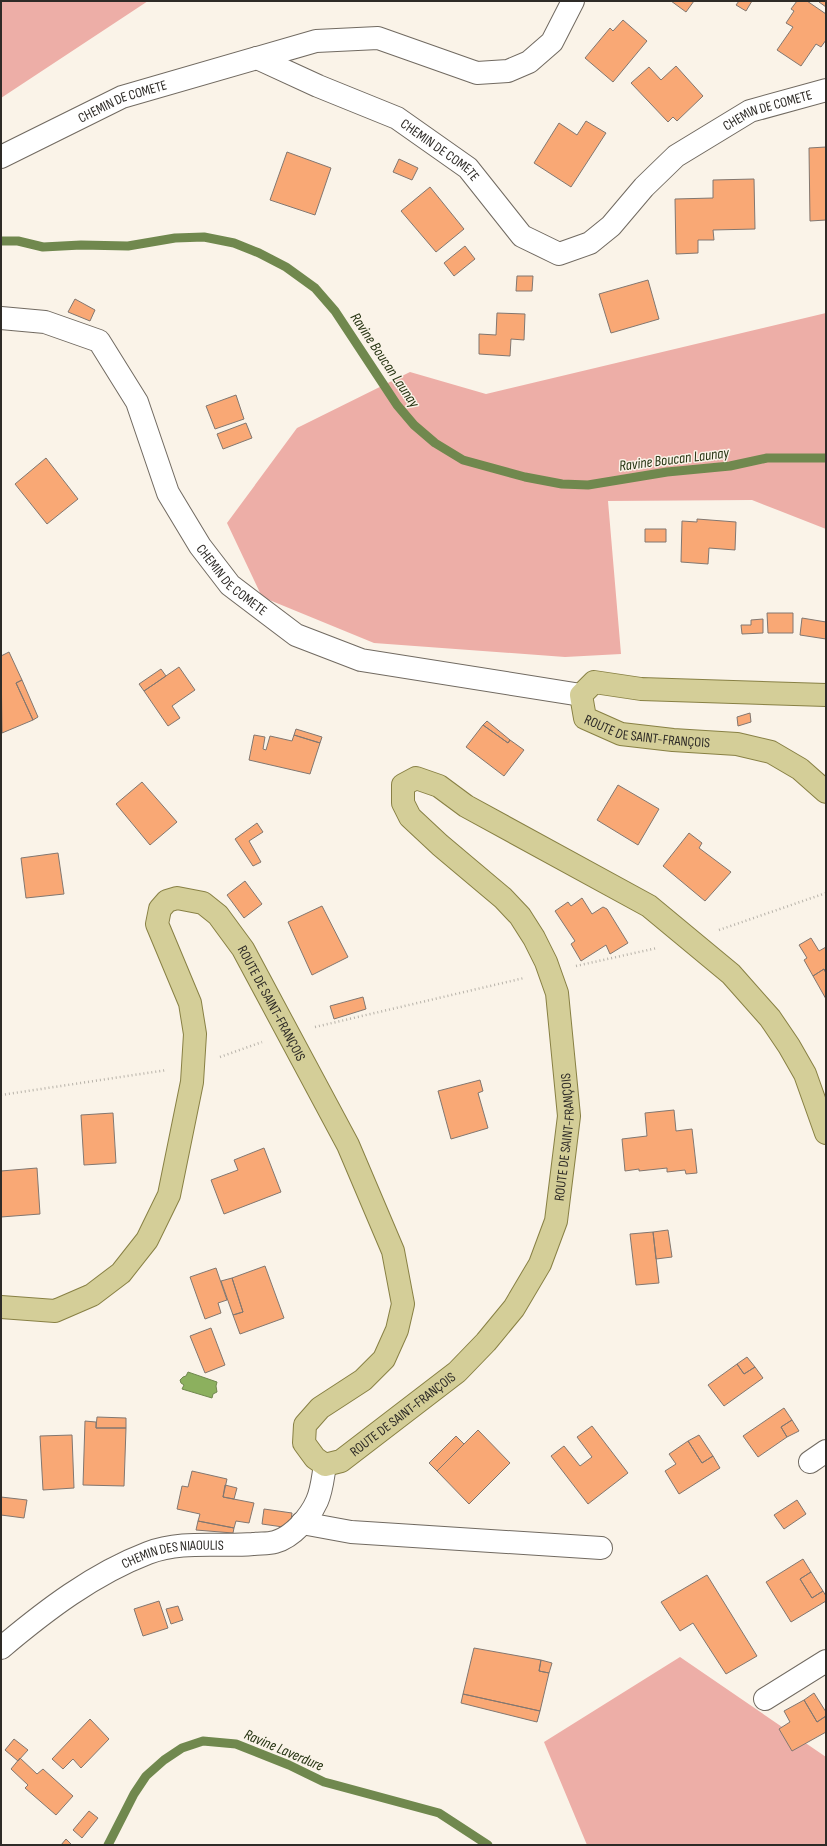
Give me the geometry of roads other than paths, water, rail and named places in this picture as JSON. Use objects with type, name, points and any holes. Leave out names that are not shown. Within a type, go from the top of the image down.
[{"type":"main road","name":"ROUTE DE SAINT-FRANÇOIS","points":[[826,695],[640,689],[594,682],[581,695],[585,718],[621,734],[673,740],[737,744],[770,752],[800,769],[826,792]]},
{"type":"main road","name":"ROUTE DE SAINT-FRANÇOIS","points":[[1,1307],[55,1311],[92,1295],[121,1273],[147,1240],[169,1195],[192,1082],[195,1034],[190,1002],[157,924],[160,909],[167,901],[177,898],[203,903],[218,915],[242,949],[348,1146],[393,1251],[403,1304],[397,1330],[384,1359],[363,1380],[320,1408],[305,1424],[304,1443],[315,1458],[325,1465],[341,1461],[457,1372],[486,1342],[514,1308],[540,1264],[556,1221],[569,1116],[557,993],[550,972],[534,938],[520,916],[503,898],[440,845],[410,817],[403,803],[403,785],[416,778],[439,786],[466,806],[649,906],[731,974],[770,1018],[806,1074],[826,1133]]},
{"type":"street","points":[[257,58],[316,41],[378,38],[477,73],[508,72],[530,62],[552,42],[574,1]]},
{"type":"street","name":"CHEMIN DE COMETE","points":[[1,157],[122,97],[257,58],[318,86],[398,118],[468,168],[522,236],[559,254],[590,243],[611,226],[644,187],[676,156],[750,111],[826,90]]},
{"type":"street","name":"CHEMIN DE COMETE","points":[[1,318],[45,322],[99,340],[137,402],[168,493],[200,546],[230,585],[296,635],[361,660],[581,695]]},
{"type":"street","name":"CHEMIN DES NIAOULIS","points":[[1,1648],[62,1600],[103,1575],[150,1553],[176,1547],[206,1544],[239,1545],[275,1542],[289,1534],[302,1523],[318,1500],[325,1465]]},
{"type":"street","points":[[302,1523],[351,1532],[601,1548]]},
{"type":"street","points":[[765,1698],[826,1661]]},
{"type":"waterway","name":"Ravine Boucan Launay","points":[[1,241],[18,241],[43,247],[81,245],[128,246],[175,238],[204,237],[234,243],[259,253],[286,267],[315,288],[335,311],[397,405],[414,425],[435,443],[463,460],[525,477],[562,484],[588,485],[667,472],[730,466],[767,458],[826,458]]},
{"type":"waterway","name":"Ravine Laverdure","points":[[108,1845],[134,1794],[146,1776],[164,1760],[182,1748],[203,1741],[236,1744],[289,1765],[324,1782],[439,1813],[488,1845]]}]
